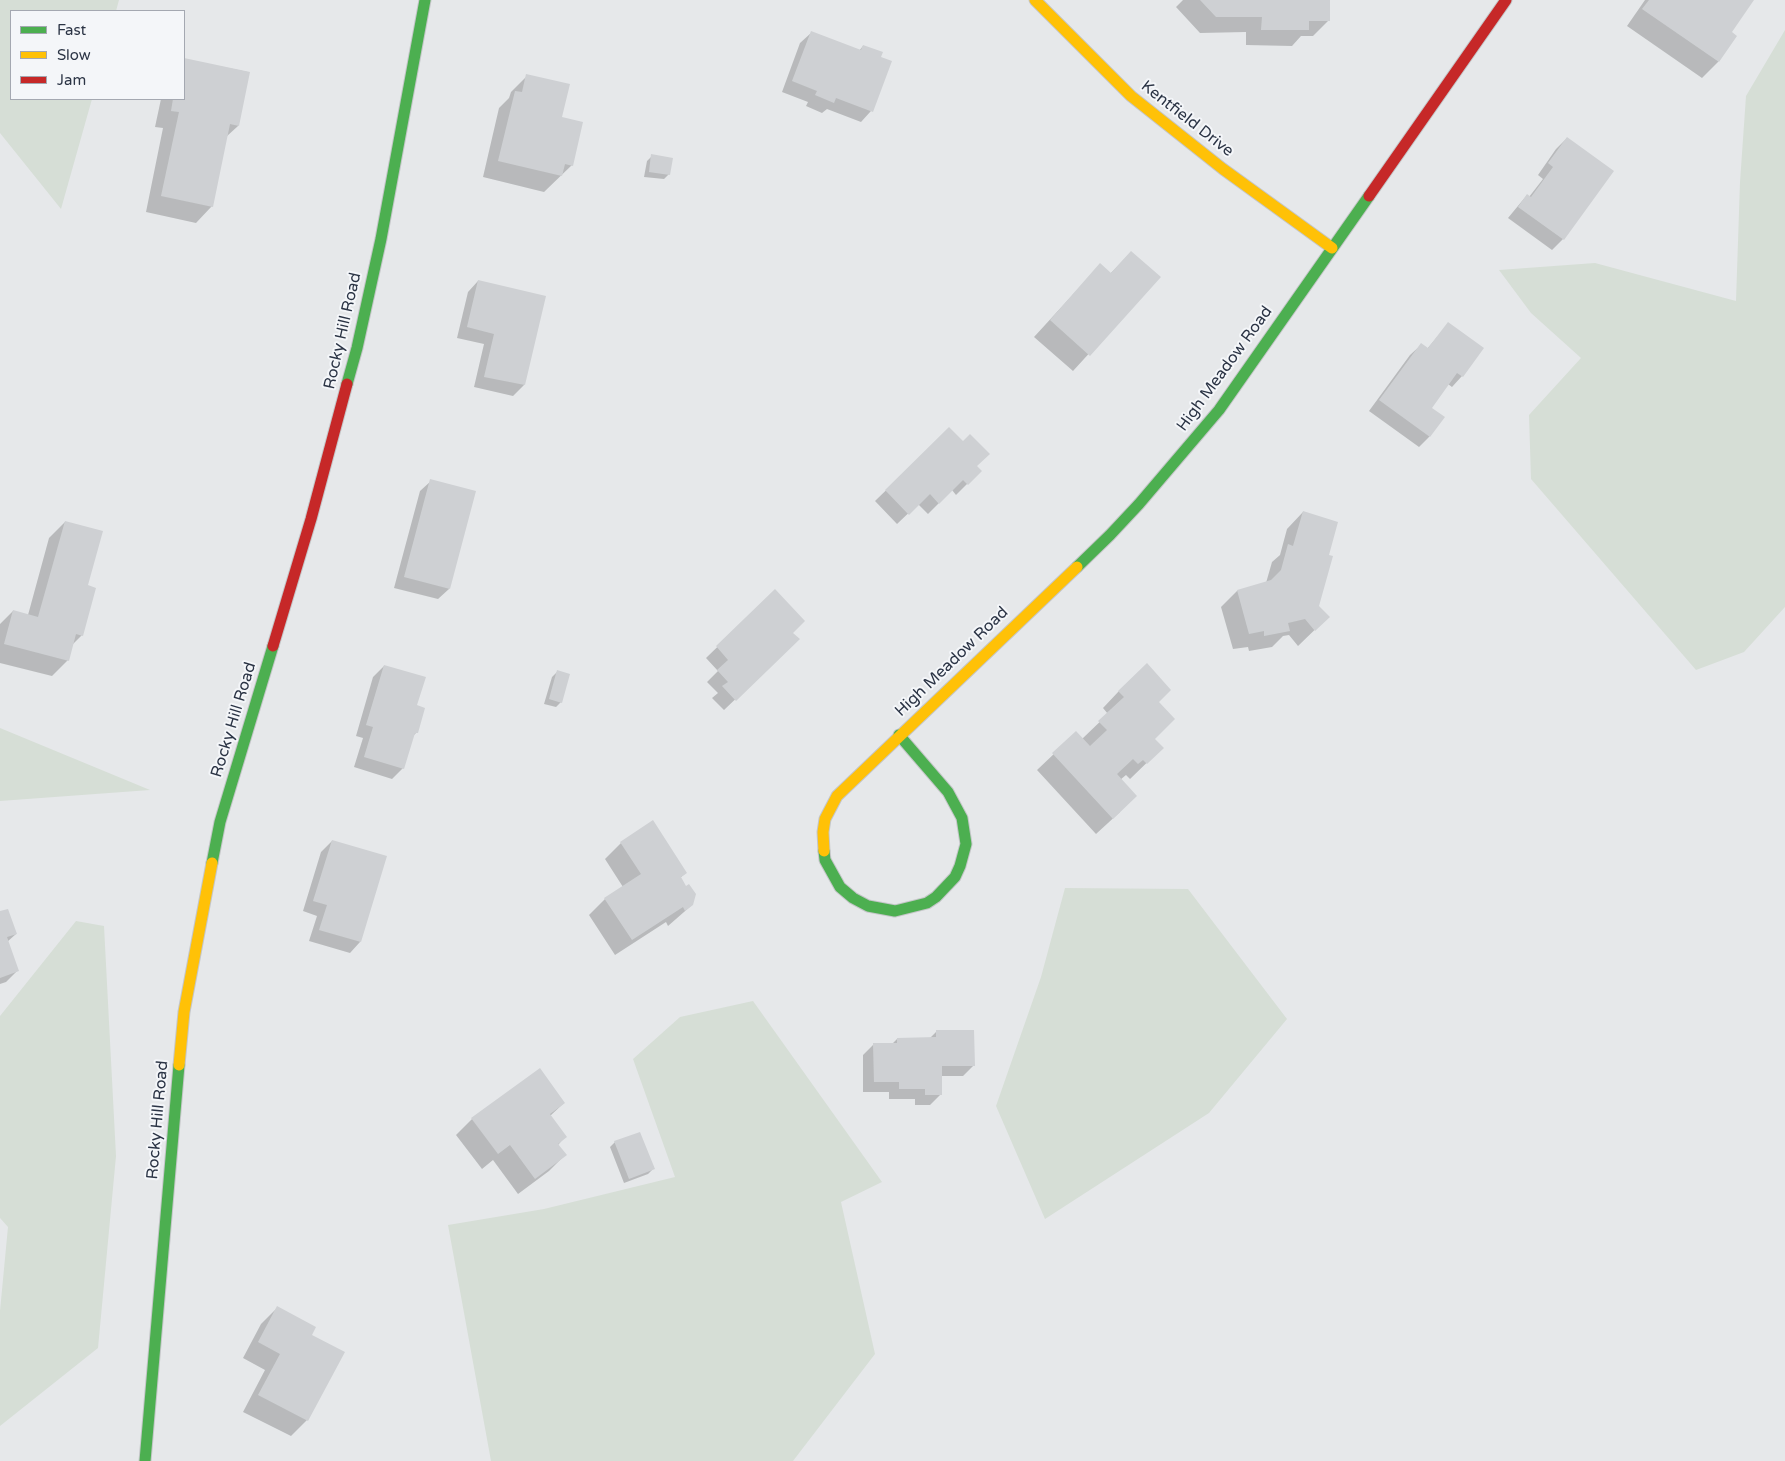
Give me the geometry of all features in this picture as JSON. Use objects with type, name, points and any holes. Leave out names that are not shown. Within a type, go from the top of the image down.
[{"type":"street","name":"Rocky Hill Road","points":[[145,1461],[184,1012],[220,822],[311,519],[357,348],[381,239],[425,0]]},
{"type":"street","name":"Kentfield Drive","points":[[1035,0],[1131,96],[1224,169],[1332,248]]},
{"type":"street","name":"High Meadow Road","points":[[899,735],[948,792],[962,818],[966,844],[955,877],[936,897],[927,903],[895,911],[868,906],[854,898],[840,887],[825,860],[823,832],[825,819],[837,796],[899,735],[1110,535],[1219,410],[1506,0]]},
{"type":"shaded area","points":[[0,0],[119,0],[116,10],[10,10],[10,100],[92,100],[61,209],[0,133]]},
{"type":"shaded area","points":[[1785,30],[1785,607],[1744,652],[1696,670],[1531,479],[1529,415],[1581,358],[1531,313],[1499,270],[1595,263],[1736,301],[1740,182],[1746,96]]},
{"type":"shaded area","points":[[0,728],[150,790],[0,801]]},
{"type":"shaded area","points":[[1065,888],[1188,889],[1287,1019],[1209,1113],[1045,1219],[996,1106],[1041,977]]},
{"type":"shaded area","points":[[76,921],[104,926],[116,1156],[98,1348],[0,1426],[0,1311],[8,1227],[0,1218],[0,1016]]},
{"type":"shaded area","points":[[753,1001],[882,1182],[841,1202],[875,1354],[793,1461],[491,1461],[448,1225],[544,1209],[675,1177],[633,1059],[680,1017]]},
{"type":"building","points":[[1200,0],[1330,0],[1330,21],[1309,21],[1309,30],[1261,30],[1262,17],[1216,17]]},
{"type":"building","points":[[1649,0],[1754,0],[1732,32],[1737,36],[1719,62],[1642,9]]},
{"type":"building","points":[[811,31],[861,50],[863,45],[883,52],[881,57],[892,61],[873,112],[836,98],[834,103],[815,95],[817,91],[792,81]]},
{"type":"building","points":[[185,58],[250,72],[239,126],[230,124],[213,207],[161,196],[179,112],[171,111],[173,100],[185,100]]},
{"type":"building","points":[[526,74],[570,84],[562,117],[583,122],[573,166],[565,164],[562,176],[498,161],[515,91],[522,92]]},
{"type":"building","points":[[1567,137],[1614,171],[1564,240],[1518,207],[1527,194],[1531,197],[1553,167],[1548,163]]},
{"type":"building","points":[[651,154],[673,158],[670,175],[649,172]]},
{"type":"building","points":[[1131,251],[1161,277],[1090,356],[1050,320],[1100,263],[1111,273]]},
{"type":"building","points":[[478,280],[546,296],[525,385],[484,377],[494,334],[467,327]]},
{"type":"building","points":[[1448,322],[1484,348],[1463,377],[1457,373],[1432,408],[1445,417],[1430,437],[1379,400],[1421,343],[1428,348]]},
{"type":"building","points":[[949,427],[963,441],[970,434],[990,454],[977,466],[982,471],[968,485],[963,480],[939,504],[930,494],[909,515],[885,490]]},
{"type":"building","points":[[430,479],[476,491],[450,589],[404,577]]},
{"type":"building","points":[[1303,511],[1338,522],[1329,555],[1333,556],[1319,606],[1330,617],[1315,631],[1305,619],[1288,623],[1290,631],[1264,636],[1264,631],[1249,634],[1237,590],[1271,580],[1281,570],[1288,544],[1293,546]]},
{"type":"building","points":[[65,521],[103,531],[88,585],[96,588],[83,636],[76,634],[69,661],[4,644],[13,610],[38,617]]},
{"type":"building","points":[[775,589],[805,621],[793,633],[800,639],[736,701],[722,686],[728,682],[717,670],[728,660],[716,646]]},
{"type":"building","points":[[1147,663],[1171,690],[1159,702],[1175,719],[1155,739],[1164,748],[1147,764],[1143,760],[1138,764],[1133,759],[1117,774],[1137,796],[1113,819],[1052,753],[1076,731],[1090,746],[1107,730],[1098,721],[1124,697],[1118,691]]},
{"type":"building","points":[[384,665],[426,677],[417,705],[425,708],[418,733],[415,733],[404,769],[364,757],[373,727],[366,725]]},
{"type":"building","points":[[557,670],[570,674],[562,703],[549,699]]},
{"type":"building","points":[[653,820],[687,873],[681,877],[686,886],[689,884],[696,894],[693,905],[685,911],[683,907],[632,940],[604,898],[641,874],[620,842]]},
{"type":"building","points":[[332,840],[387,856],[361,942],[319,930],[327,905],[313,901]]},
{"type":"building","points":[[8,909],[17,934],[7,937],[19,971],[0,978],[0,911]]},
{"type":"building","points":[[936,1030],[974,1030],[975,1066],[942,1066],[942,1095],[925,1095],[925,1089],[899,1089],[899,1082],[874,1082],[873,1043],[897,1043],[897,1038],[936,1037]]},
{"type":"building","points":[[540,1068],[565,1103],[550,1114],[567,1137],[558,1144],[567,1155],[535,1179],[510,1145],[498,1154],[471,1118]]},
{"type":"building","points":[[640,1132],[655,1169],[629,1179],[614,1141]]},
{"type":"building","points":[[277,1306],[316,1327],[312,1335],[345,1352],[308,1421],[258,1395],[280,1354],[258,1342]]},
{"type":"traffic: fast","points":[[347,384],[357,348],[381,239],[425,0]]},
{"type":"traffic: fast","points":[[1077,567],[1139,504],[1219,410],[1369,196]]},
{"type":"traffic: fast","points":[[212,863],[220,822],[273,646]]},
{"type":"traffic: fast","points":[[824,851],[825,860],[840,887],[853,898],[868,906],[895,911],[927,903],[936,897],[955,877],[966,844],[962,818],[948,792],[899,735]]},
{"type":"traffic: fast","points":[[145,1461],[179,1065]]},
{"type":"traffic: slow","points":[[1035,0],[1131,96],[1223,169],[1332,248]]},
{"type":"traffic: slow","points":[[824,851],[823,832],[825,819],[837,796],[1077,567]]},
{"type":"traffic: slow","points":[[179,1065],[184,1012],[212,863]]},
{"type":"traffic: jam","points":[[1369,196],[1506,0]]},
{"type":"traffic: jam","points":[[273,646],[311,519],[347,384]]}]
